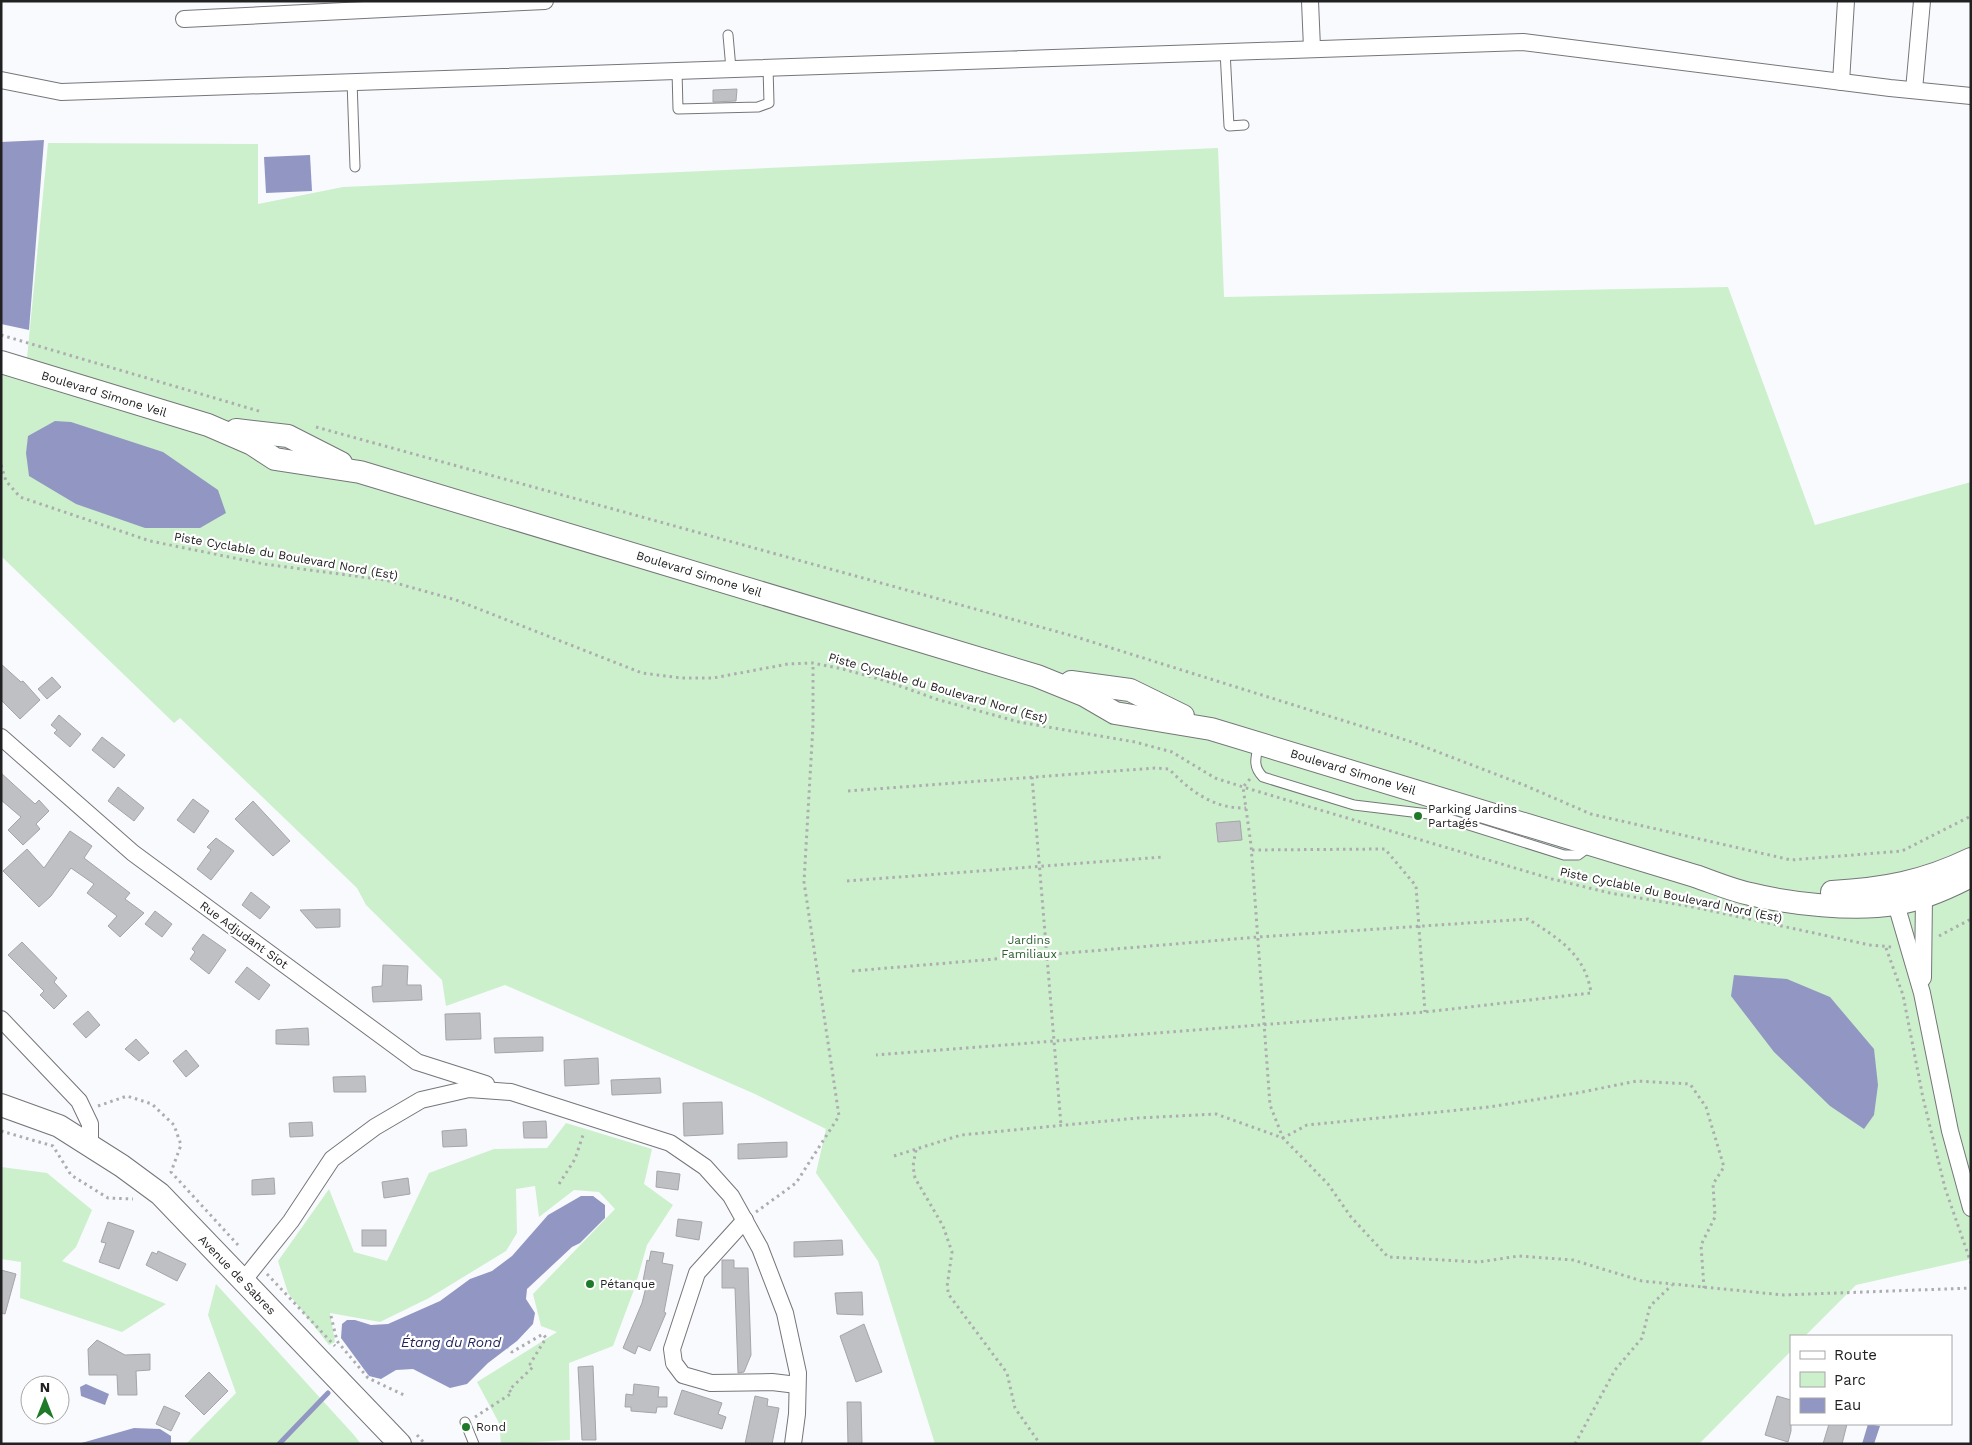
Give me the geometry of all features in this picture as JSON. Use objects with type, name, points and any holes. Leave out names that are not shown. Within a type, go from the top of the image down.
[{"type":"main road","name":"Boulevard Simone Veil","points":[[1,362],[208,425],[257,434],[288,436],[360,472],[1037,676],[1130,690],[1211,729],[1695,876],[1748,894],[1775,900],[1844,906],[1896,904],[1924,896],[1971,876]]},
{"type":"main road","name":"Boulevard Simone Veil","points":[[1695,876],[1759,890],[1810,894],[1893,887],[1950,869],[1971,859]]},
{"type":"main road","name":"Avenue de Sabres","points":[[1,1105],[59,1126],[90,1144],[160,1194],[400,1444]]},
{"type":"street","points":[[184,19],[545,1]]},
{"type":"street","points":[[1310,1],[1312,48]]},
{"type":"street","points":[[1841,82],[1846,1]]},
{"type":"street","points":[[1914,90],[1922,1]]},
{"type":"street","points":[[1,80],[62,92],[1523,42],[1841,82],[1971,96]]},
{"type":"street","name":"Rue Adjudant Siot","points":[[1,737],[133,853],[417,1062],[511,1092]]},
{"type":"street","points":[[1924,896],[1916,944],[1922,993],[1950,1131],[1971,1208]]},
{"type":"street","points":[[1896,904],[1916,944]]},
{"type":"street","points":[[1,1018],[79,1101],[90,1124],[90,1144]]},
{"type":"street","points":[[243,1282],[290,1220],[332,1159],[375,1126],[421,1100],[469,1089],[511,1092],[670,1143],[705,1167],[731,1196],[760,1248],[785,1312],[798,1373],[797,1414],[793,1444]]},
{"type":"street","points":[[745,1220],[697,1273],[672,1349],[674,1363],[683,1376],[710,1383],[772,1382],[797,1385]]},
{"type":"lane","points":[[728,35],[731,68]]},
{"type":"lane","points":[[1225,51],[1229,126],[1244,125]]},
{"type":"lane","points":[[677,71],[678,109],[758,107],[769,103],[768,67]]},
{"type":"lane","points":[[352,81],[356,167]]},
{"type":"lane","points":[[1260,743],[1254,762],[1257,771],[1263,777],[1272,780],[1354,805],[1437,815],[1564,855],[1578,855],[1592,845]]},
{"type":"lane","points":[[466,1422],[474,1444]]},
{"type":"path","points":[[1,335],[264,412]]},
{"type":"path","points":[[312,426],[1073,636],[1412,742],[1524,785],[1590,814],[1610,819],[1791,860],[1902,851],[1971,816]]},
{"type":"path","name":"Piste Cyclable du Boulevard Nord (Est)","points":[[1,465],[6,481],[20,496],[150,541],[264,564],[385,580],[456,600],[642,672],[681,678],[713,678],[788,664],[813,663],[886,681],[936,699],[1019,722],[1135,742],[1172,752],[1215,778],[1492,862],[1610,893],[1693,907],[1886,948],[1916,944],[1971,919]]},
{"type":"path","points":[[745,1220],[796,1183],[839,1116],[804,882],[813,725],[813,663]]},
{"type":"path","points":[[848,791],[1155,768],[1169,769],[1189,790],[1214,803],[1234,809],[1246,808]]},
{"type":"path","points":[[1032,777],[1061,1125]]},
{"type":"path","points":[[1243,787],[1252,850],[1270,1106],[1283,1138],[1328,1184],[1351,1217],[1388,1257],[1478,1262],[1519,1256],[1573,1260],[1642,1282],[1784,1295],[1971,1288]]},
{"type":"path","points":[[1252,850],[1385,849],[1416,886],[1425,1012]]},
{"type":"path","points":[[847,881],[1163,857]]},
{"type":"path","points":[[852,971],[1258,937],[1528,920],[1562,940],[1589,976],[1591,994],[1425,1012],[876,1055]]},
{"type":"path","points":[[894,1156],[962,1135],[1061,1125],[1216,1114],[1283,1138],[1307,1125],[1488,1107],[1577,1093],[1637,1081],[1690,1084],[1706,1107],[1724,1167],[1713,1184],[1715,1217],[1701,1245],[1704,1288]]},
{"type":"path","points":[[560,1184],[575,1159],[588,1116]]},
{"type":"path","points":[[1,1131],[53,1146],[71,1175],[108,1198],[141,1199]]},
{"type":"path","points":[[916,1150],[913,1166],[915,1178],[943,1226],[952,1252],[947,1287],[949,1295],[1007,1373],[1015,1408],[1040,1444]]},
{"type":"path","points":[[1575,1444],[1615,1370],[1642,1338],[1650,1306],[1672,1284]]},
{"type":"path","points":[[331,1316],[337,1341],[368,1378],[406,1396]]},
{"type":"path","points":[[466,1422],[512,1393],[509,1390],[533,1367],[530,1364],[546,1338],[543,1334],[512,1352],[508,1348]]},
{"type":"green space","name":"Jardins Familiaux","points":[[48,143],[258,144],[258,204],[343,187],[1218,148],[1224,297],[1728,287],[1815,525],[1971,482],[1971,1259],[1856,1285],[1806,1335],[1790,1335],[1790,1352],[1699,1444],[935,1444],[878,1261],[816,1173],[826,1129],[755,1094],[505,985],[446,1006],[442,980],[366,905],[357,888],[180,718],[174,723],[1,556],[1,367],[27,358]]},
{"type":"green space","points":[[566,1123],[652,1149],[644,1184],[673,1205],[647,1245],[635,1287],[613,1346],[569,1363],[570,1440],[501,1444],[499,1423],[477,1382],[557,1332],[541,1326],[533,1294],[615,1209],[599,1192],[574,1190],[539,1217],[535,1186],[516,1189],[517,1233],[506,1251],[429,1298],[380,1322],[330,1313],[335,1342],[329,1345],[288,1293],[278,1261],[329,1189],[354,1252],[387,1261],[429,1173],[494,1149],[547,1148]]},
{"type":"green space","points":[[1,1167],[47,1173],[92,1210],[76,1247],[62,1261],[166,1304],[122,1332],[20,1298],[21,1262],[1,1259]]},
{"type":"green space","points":[[216,1284],[361,1444],[186,1444],[236,1393],[208,1315]]},
{"type":"water","points":[[44,140],[29,330],[1,324],[1,142]]},
{"type":"water","points":[[310,155],[312,191],[266,193],[264,157]]},
{"type":"water","points":[[55,421],[71,422],[163,452],[218,490],[226,513],[200,528],[145,528],[76,504],[29,476],[26,453],[28,436]]},
{"type":"water","points":[[1734,975],[1787,979],[1830,997],[1874,1049],[1878,1085],[1874,1115],[1864,1129],[1830,1106],[1774,1052],[1731,996]]},
{"type":"water","name":"Étang du Rond","points":[[581,1196],[593,1196],[605,1205],[605,1218],[580,1243],[572,1247],[527,1289],[526,1299],[535,1313],[533,1324],[517,1341],[488,1363],[467,1384],[450,1388],[413,1369],[396,1370],[381,1379],[369,1376],[341,1338],[342,1324],[347,1320],[355,1320],[371,1325],[388,1324],[440,1301],[470,1279],[492,1271],[512,1256],[548,1215]]},
{"type":"water","points":[[86,1384],[109,1394],[105,1405],[81,1396],[80,1387]]},
{"type":"water","points":[[1868,1425],[1880,1426],[1874,1444],[1862,1444]]},
{"type":"water","points":[[134,1428],[160,1429],[171,1436],[171,1444],[78,1444]]},
{"type":"building","points":[[737,89],[736,101],[713,102],[713,90]]},
{"type":"building","points":[[1,664],[21,682],[23,681],[40,700],[20,719],[1,700]]},
{"type":"building","points":[[52,677],[61,687],[47,699],[38,689]]},
{"type":"building","points":[[59,715],[81,734],[70,747],[54,733],[57,730],[51,725]]},
{"type":"building","points":[[102,737],[125,755],[114,768],[92,750]]},
{"type":"building","points":[[1,773],[35,804],[39,800],[49,811],[36,824],[40,829],[23,845],[8,830],[21,817],[1,800]]},
{"type":"building","points":[[118,787],[144,808],[134,821],[108,801]]},
{"type":"building","points":[[193,799],[209,811],[194,833],[177,820]]},
{"type":"building","points":[[253,801],[290,841],[273,856],[235,819]]},
{"type":"building","points":[[1240,821],[1242,840],[1218,842],[1216,823]]},
{"type":"building","points":[[70,831],[92,846],[84,858],[130,893],[125,899],[144,913],[120,937],[108,926],[117,916],[87,893],[94,884],[71,868],[51,896],[39,907],[3,871],[27,849],[44,868]]},
{"type":"building","points":[[216,838],[234,851],[211,880],[197,869],[211,850],[207,847]]},
{"type":"building","points":[[251,892],[270,907],[260,919],[242,905]]},
{"type":"building","points":[[340,909],[340,927],[316,928],[300,910]]},
{"type":"building","points":[[155,911],[172,924],[162,937],[145,924]]},
{"type":"building","points":[[203,934],[226,950],[209,974],[190,959],[195,952],[192,949]]},
{"type":"building","points":[[22,942],[57,978],[54,982],[67,996],[54,1009],[40,995],[44,991],[8,955]]},
{"type":"building","points":[[383,965],[408,966],[407,985],[421,985],[422,1000],[373,1002],[372,987],[382,986]]},
{"type":"building","points":[[247,967],[270,985],[259,1000],[235,982]]},
{"type":"building","points":[[88,1011],[100,1025],[86,1038],[73,1024]]},
{"type":"building","points":[[480,1013],[481,1039],[446,1040],[445,1014]]},
{"type":"building","points":[[308,1028],[309,1045],[276,1044],[276,1030]]},
{"type":"building","points":[[543,1037],[543,1051],[495,1053],[494,1038]]},
{"type":"building","points":[[136,1039],[149,1053],[139,1061],[125,1049]]},
{"type":"building","points":[[186,1050],[199,1066],[186,1077],[173,1061]]},
{"type":"building","points":[[598,1058],[599,1084],[565,1086],[564,1060]]},
{"type":"building","points":[[365,1076],[366,1092],[334,1092],[333,1077]]},
{"type":"building","points":[[660,1078],[661,1093],[612,1095],[611,1080]]},
{"type":"building","points":[[722,1102],[723,1134],[684,1136],[683,1103]]},
{"type":"building","points":[[546,1121],[547,1138],[524,1138],[523,1122]]},
{"type":"building","points":[[312,1122],[313,1136],[290,1137],[289,1123]]},
{"type":"building","points":[[466,1129],[467,1146],[443,1147],[442,1131]]},
{"type":"building","points":[[787,1142],[787,1157],[738,1159],[738,1144]]},
{"type":"building","points":[[657,1171],[680,1174],[678,1190],[656,1187]]},
{"type":"building","points":[[274,1178],[275,1194],[252,1195],[252,1180]]},
{"type":"building","points":[[408,1178],[410,1194],[384,1198],[382,1182]]},
{"type":"building","points":[[678,1219],[702,1222],[699,1240],[676,1236]]},
{"type":"building","points":[[108,1222],[134,1231],[119,1269],[99,1262],[106,1243],[101,1242]]},
{"type":"building","points":[[362,1230],[386,1230],[386,1246],[362,1246]]},
{"type":"building","points":[[842,1240],[843,1255],[794,1257],[794,1242]]},
{"type":"building","points":[[158,1251],[186,1264],[177,1281],[146,1265],[152,1252],[157,1254]]},
{"type":"building","points":[[651,1251],[664,1253],[662,1263],[673,1265],[664,1312],[666,1313],[650,1351],[638,1346],[635,1354],[623,1348],[642,1303],[646,1287],[642,1286],[647,1260],[649,1261]]},
{"type":"building","points":[[722,1260],[734,1260],[734,1268],[748,1268],[751,1355],[744,1372],[738,1373],[735,1288],[722,1288]]},
{"type":"building","points":[[1,1270],[16,1274],[5,1314],[1,1313]]},
{"type":"building","points":[[862,1292],[863,1315],[837,1314],[835,1293]]},
{"type":"building","points":[[864,1324],[882,1372],[856,1382],[840,1336]]},
{"type":"building","points":[[97,1340],[125,1355],[150,1354],[150,1370],[136,1371],[137,1395],[118,1395],[117,1375],[89,1375],[88,1349]]},
{"type":"building","points":[[593,1366],[596,1440],[582,1440],[578,1367]]},
{"type":"building","points":[[209,1372],[228,1391],[204,1415],[185,1396]]},
{"type":"building","points":[[634,1384],[659,1387],[658,1397],[667,1397],[667,1407],[657,1407],[656,1413],[631,1411],[631,1407],[625,1407],[626,1394],[633,1395]]},
{"type":"building","points":[[682,1390],[722,1403],[718,1414],[726,1417],[722,1429],[674,1414]]},
{"type":"building","points":[[755,1396],[768,1399],[767,1406],[779,1408],[772,1444],[745,1444]]},
{"type":"building","points":[[1777,1396],[1790,1400],[1791,1431],[1788,1442],[1765,1435]]},
{"type":"building","points":[[847,1402],[861,1402],[862,1444],[848,1444]]},
{"type":"building","points":[[164,1406],[180,1413],[171,1431],[156,1424]]},
{"type":"building","points":[[1829,1425],[1847,1425],[1842,1444],[1823,1444]]},
{"type":"waterway","points":[[279,1444],[328,1393]]},
{"type":"place","name":"Parking Jardins Partagés","points":[[1418,816]]},
{"type":"place","name":"Pétanque","points":[[590,1284]]},
{"type":"place","name":"Rond","points":[[466,1427]]}]
